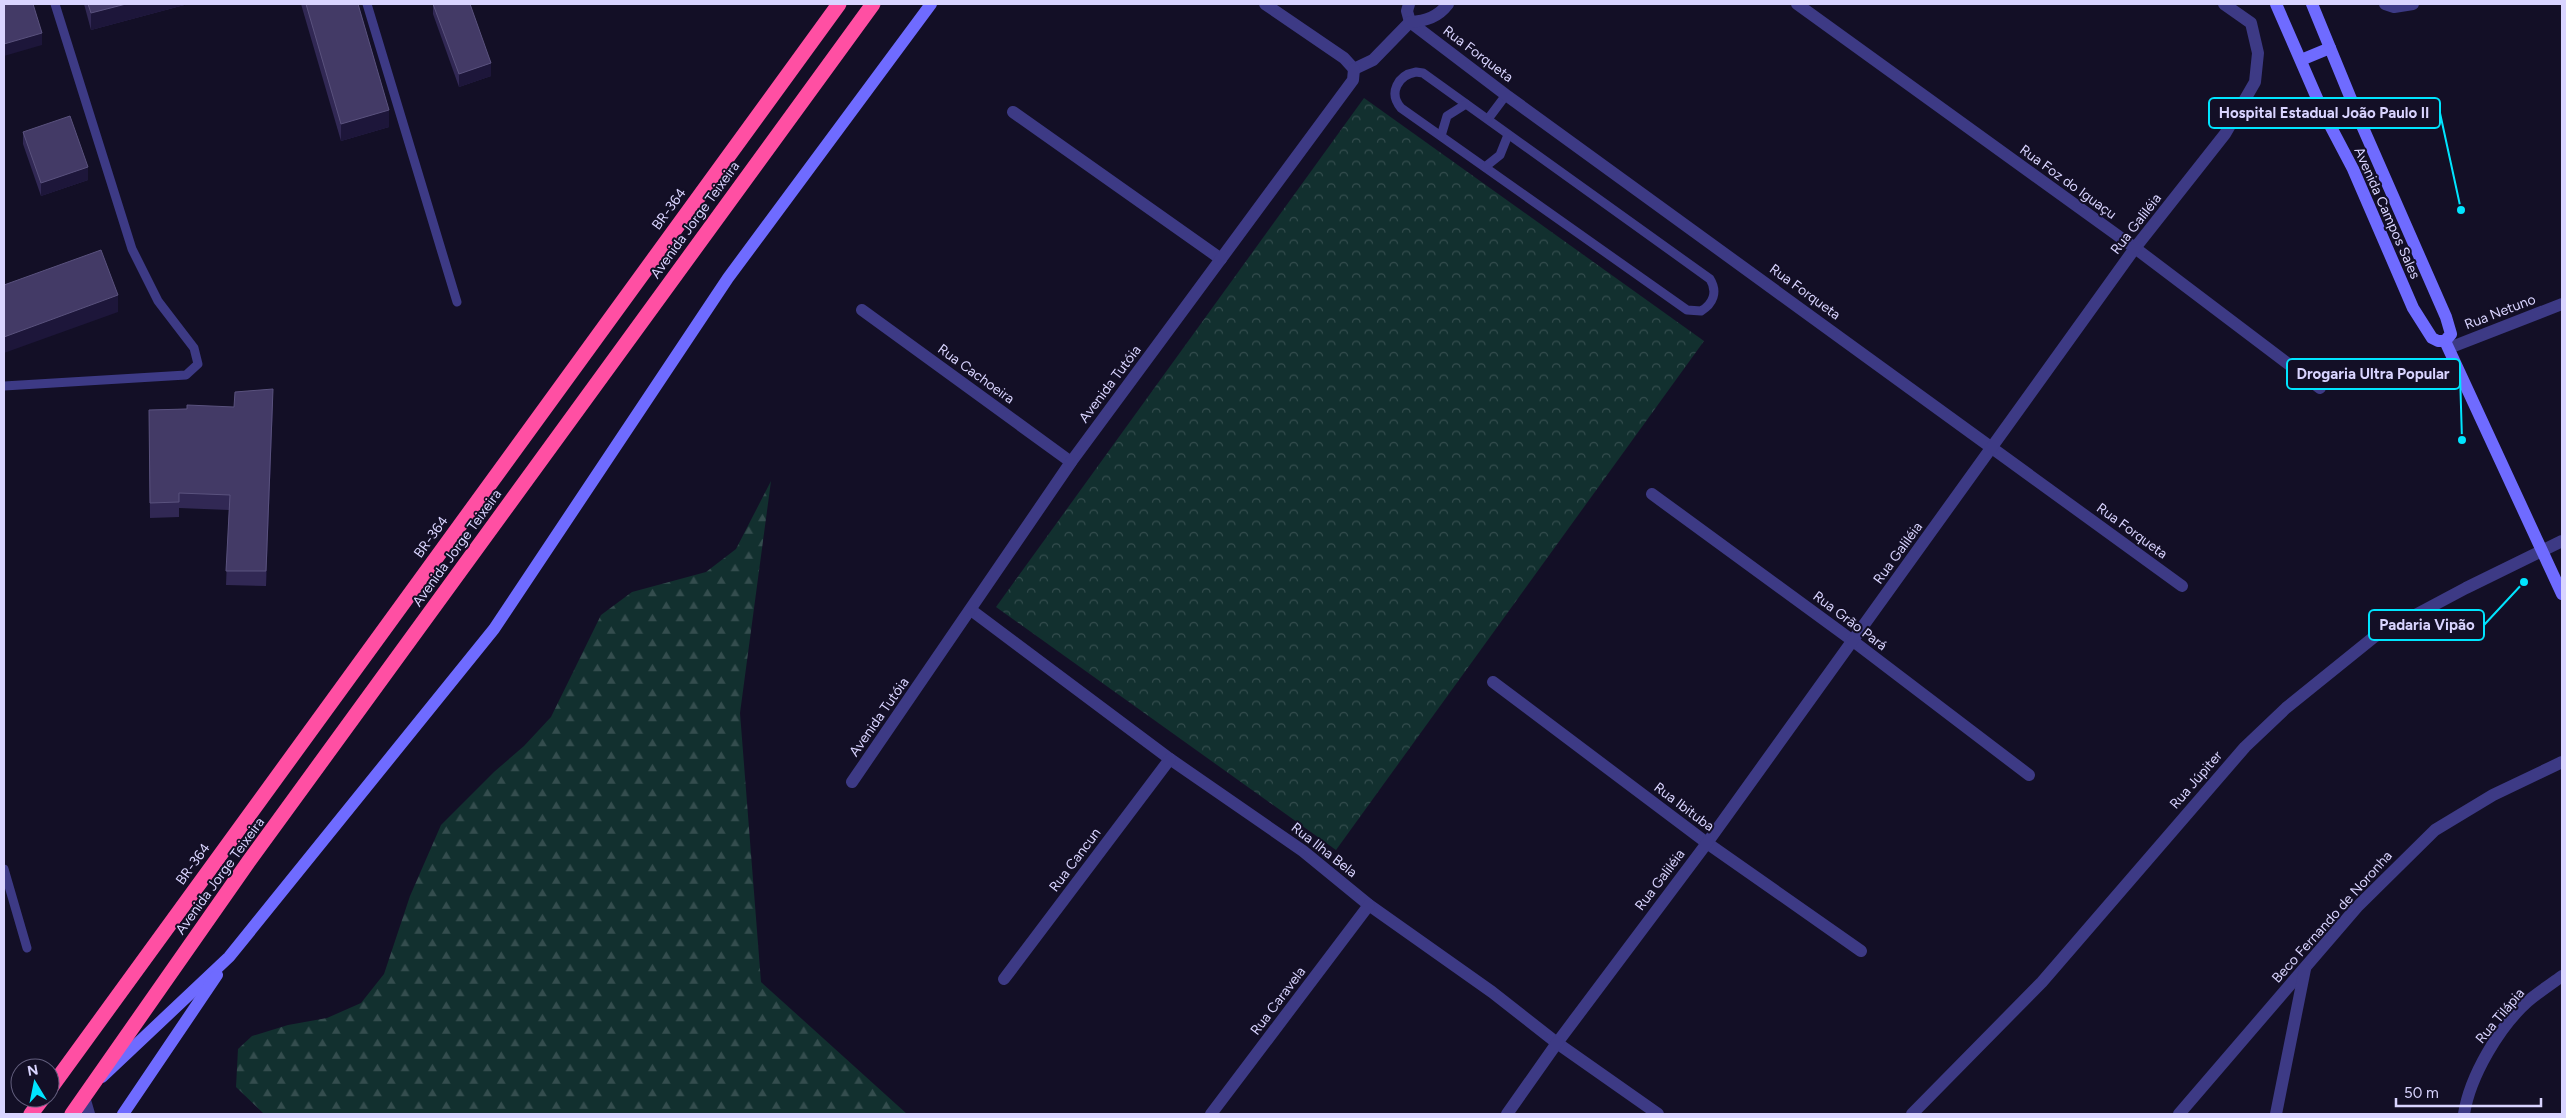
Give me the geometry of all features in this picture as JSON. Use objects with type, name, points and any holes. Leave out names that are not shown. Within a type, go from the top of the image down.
[{"type":"highway","name":"BR-364","points":[[60,1075],[838,4]]},
{"type":"highway","name":"Avenida Jorge Teixeira","points":[[72,1114],[249,861],[873,4]]},
{"type":"street","points":[[123,1114],[229,958],[494,629],[728,278],[931,4]]},
{"type":"street","points":[[1265,4],[1344,58],[1354,69],[1373,60],[1410,22],[1425,21],[1442,11],[1448,4]]},
{"type":"street","points":[[1409,4],[1407,11],[1410,22]]},
{"type":"street","name":"Rua Foz do Iguaçu","points":[[1797,4],[2135,248],[2320,388]]},
{"type":"street","name":"Rua Galiléia","points":[[1507,1114],[1557,1043],[1707,844],[2135,248],[2225,134],[2255,82],[2258,53],[2251,23],[2224,4]]},
{"type":"street","name":"Avenida Campos Sales","points":[[2276,4],[2323,112],[2352,169],[2413,308],[2432,338],[2447,345]]},
{"type":"street","name":"Avenida Campos Sales","points":[[2312,4],[2446,317],[2451,334],[2447,345],[2562,594]]},
{"type":"street","points":[[2385,4],[2394,7],[2413,4]]},
{"type":"street","name":"Rua Forqueta","points":[[1410,22],[1506,95],[2182,586]]},
{"type":"street","points":[[2301,60],[2330,48]]},
{"type":"street","name":"Avenida Tutóia","points":[[852,782],[1071,462],[1353,80],[1354,69]]},
{"type":"street","points":[[1013,112],[1221,259]]},
{"type":"street","name":"Rua Netuno","points":[[2447,345],[2562,304]]},
{"type":"street","name":"Rua Cachoeira","points":[[862,310],[1071,462]]},
{"type":"street","name":"Rua Grão Pará","points":[[1652,494],[1853,641],[2029,775]]},
{"type":"street","name":"Rua Júpiter","points":[[1912,1114],[2042,982],[2245,747],[2286,708],[2374,637],[2541,550],[2562,541]]},
{"type":"street","name":"Rua Ilha Bela","points":[[971,610],[1170,759],[1303,851],[1369,905],[1492,992],[1557,1043],[1658,1114]]},
{"type":"street","name":"Rua Ibituba","points":[[1493,682],[1707,844],[1860,951]]},
{"type":"street","name":"Rua Cancun","points":[[1004,979],[1170,759]]},
{"type":"street","name":"Beco Fernando de Noronha","points":[[2179,1114],[2356,907],[2435,830],[2493,795],[2562,762]]},
{"type":"street","name":"Rua Caravela","points":[[1211,1114],[1369,905]]},
{"type":"street","points":[[89,1114],[88,1091],[229,958]]},
{"type":"street","points":[[2276,1114],[2305,967]]},
{"type":"street","name":"Rua Tilápia","points":[[2464,1114],[2466,1102],[2489,1049],[2527,1002],[2562,976]]},
{"type":"lane","points":[[4,386],[186,375],[198,364],[194,348],[158,301],[132,249],[55,4]]},
{"type":"lane","points":[[367,4],[457,302]]},
{"type":"lane","points":[[1410,73],[1423,73],[1488,119],[1710,280],[1714,291],[1712,302],[1700,311],[1686,310],[1398,104],[1395,92],[1399,81],[1410,73]]},
{"type":"lane","points":[[1488,119],[1506,95]]},
{"type":"lane","points":[[1441,136],[1447,116],[1466,104]]},
{"type":"lane","points":[[1484,167],[1500,155],[1508,135]]},
{"type":"lane","points":[[4,869],[27,948]]},
{"type":"green space","points":[[1364,98],[1704,341],[1336,850],[996,607]]},
{"type":"green space","points":[[771,481],[740,713],[761,982],[907,1114],[264,1114],[236,1087],[238,1049],[252,1036],[288,1025],[327,1018],[361,1003],[384,974],[410,896],[441,825],[494,772],[524,746],[551,717],[601,615],[632,592],[706,572],[736,549]]},
{"type":"building","points":[[4,4],[33,4],[42,33],[4,44]]},
{"type":"building","points":[[88,4],[126,4],[91,13]]},
{"type":"building","points":[[306,4],[358,4],[389,110],[341,124]]},
{"type":"building","points":[[433,4],[470,4],[491,63],[459,74]]},
{"type":"building","points":[[70,116],[88,167],[41,183],[23,132]]},
{"type":"building","points":[[101,250],[118,295],[4,337],[4,285]]},
{"type":"building","points":[[273,389],[266,571],[226,571],[230,495],[179,493],[179,502],[150,503],[149,410],[187,409],[187,405],[234,407],[235,392]]},
{"type":"place","name":"Hospital Estadual João Paulo II","points":[[2461,210]]},
{"type":"place","name":"Drogaria Ultra Popular","points":[[2462,440]]},
{"type":"place","name":"Padaria Vipão","points":[[2524,582]]}]
